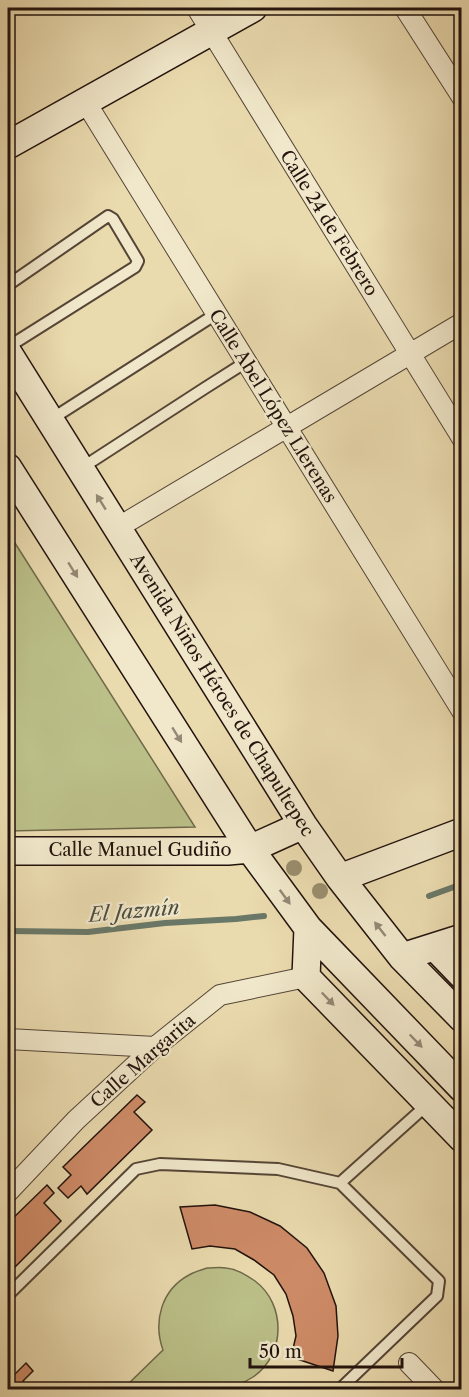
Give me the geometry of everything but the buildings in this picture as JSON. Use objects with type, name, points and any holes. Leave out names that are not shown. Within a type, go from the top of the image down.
[{"type":"main road","points":[[8,145],[253,8]]},
{"type":"main road","name":"Avenida Niños Héroes de Chapultepec","points":[[8,354],[303,825],[340,878],[402,957],[462,1018]]},
{"type":"main road","points":[[8,468],[250,849],[308,928],[462,1088]]},
{"type":"main road","name":"Calle Manuel Gudiño","points":[[8,851],[228,851],[250,849],[303,825]]},
{"type":"main road","points":[[340,878],[462,832]]},
{"type":"main road","points":[[308,928],[306,976],[462,1138]]},
{"type":"main road","points":[[402,957],[462,938]]},
{"type":"main road","points":[[435,947],[462,975]]},
{"type":"street","name":"Calle 24 de Febrero","points":[[196,8],[462,438]]},
{"type":"street","points":[[405,8],[462,97]]},
{"type":"street","name":"Calle Abel López Llerenas","points":[[85,101],[462,711]]},
{"type":"street","points":[[117,528],[462,322]]},
{"type":"street","name":"Calle Margarita","points":[[8,1192],[76,1120],[155,1047],[220,995],[306,976]]},
{"type":"street","points":[[8,1040],[155,1047]]},
{"type":"street","points":[[409,1363],[435,1389]]},
{"type":"lane","points":[[8,285],[108,216],[113,219],[138,261],[135,267],[8,347]]},
{"type":"lane","points":[[50,421],[216,314]]},
{"type":"lane","points":[[80,469],[246,362]]},
{"type":"lane","points":[[340,1183],[428,1103]]},
{"type":"lane","points":[[8,1295],[136,1169],[160,1164],[278,1168],[340,1183],[439,1281],[437,1296],[339,1389]]},
{"type":"green space","points":[[8,532],[195,827],[8,831]]},
{"type":"green space","points":[[207,1268],[226,1268],[241,1273],[255,1281],[272,1303],[277,1316],[278,1329],[272,1356],[264,1368],[241,1383],[228,1386],[213,1387],[196,1383],[189,1389],[123,1389],[163,1350],[159,1318],[172,1289],[189,1275]]},
{"type":"waterway","name":"El Jazmín","points":[[429,896],[462,884]]},
{"type":"waterway","name":"El Jazmín","points":[[8,931],[88,932],[165,923],[264,916]]}]
